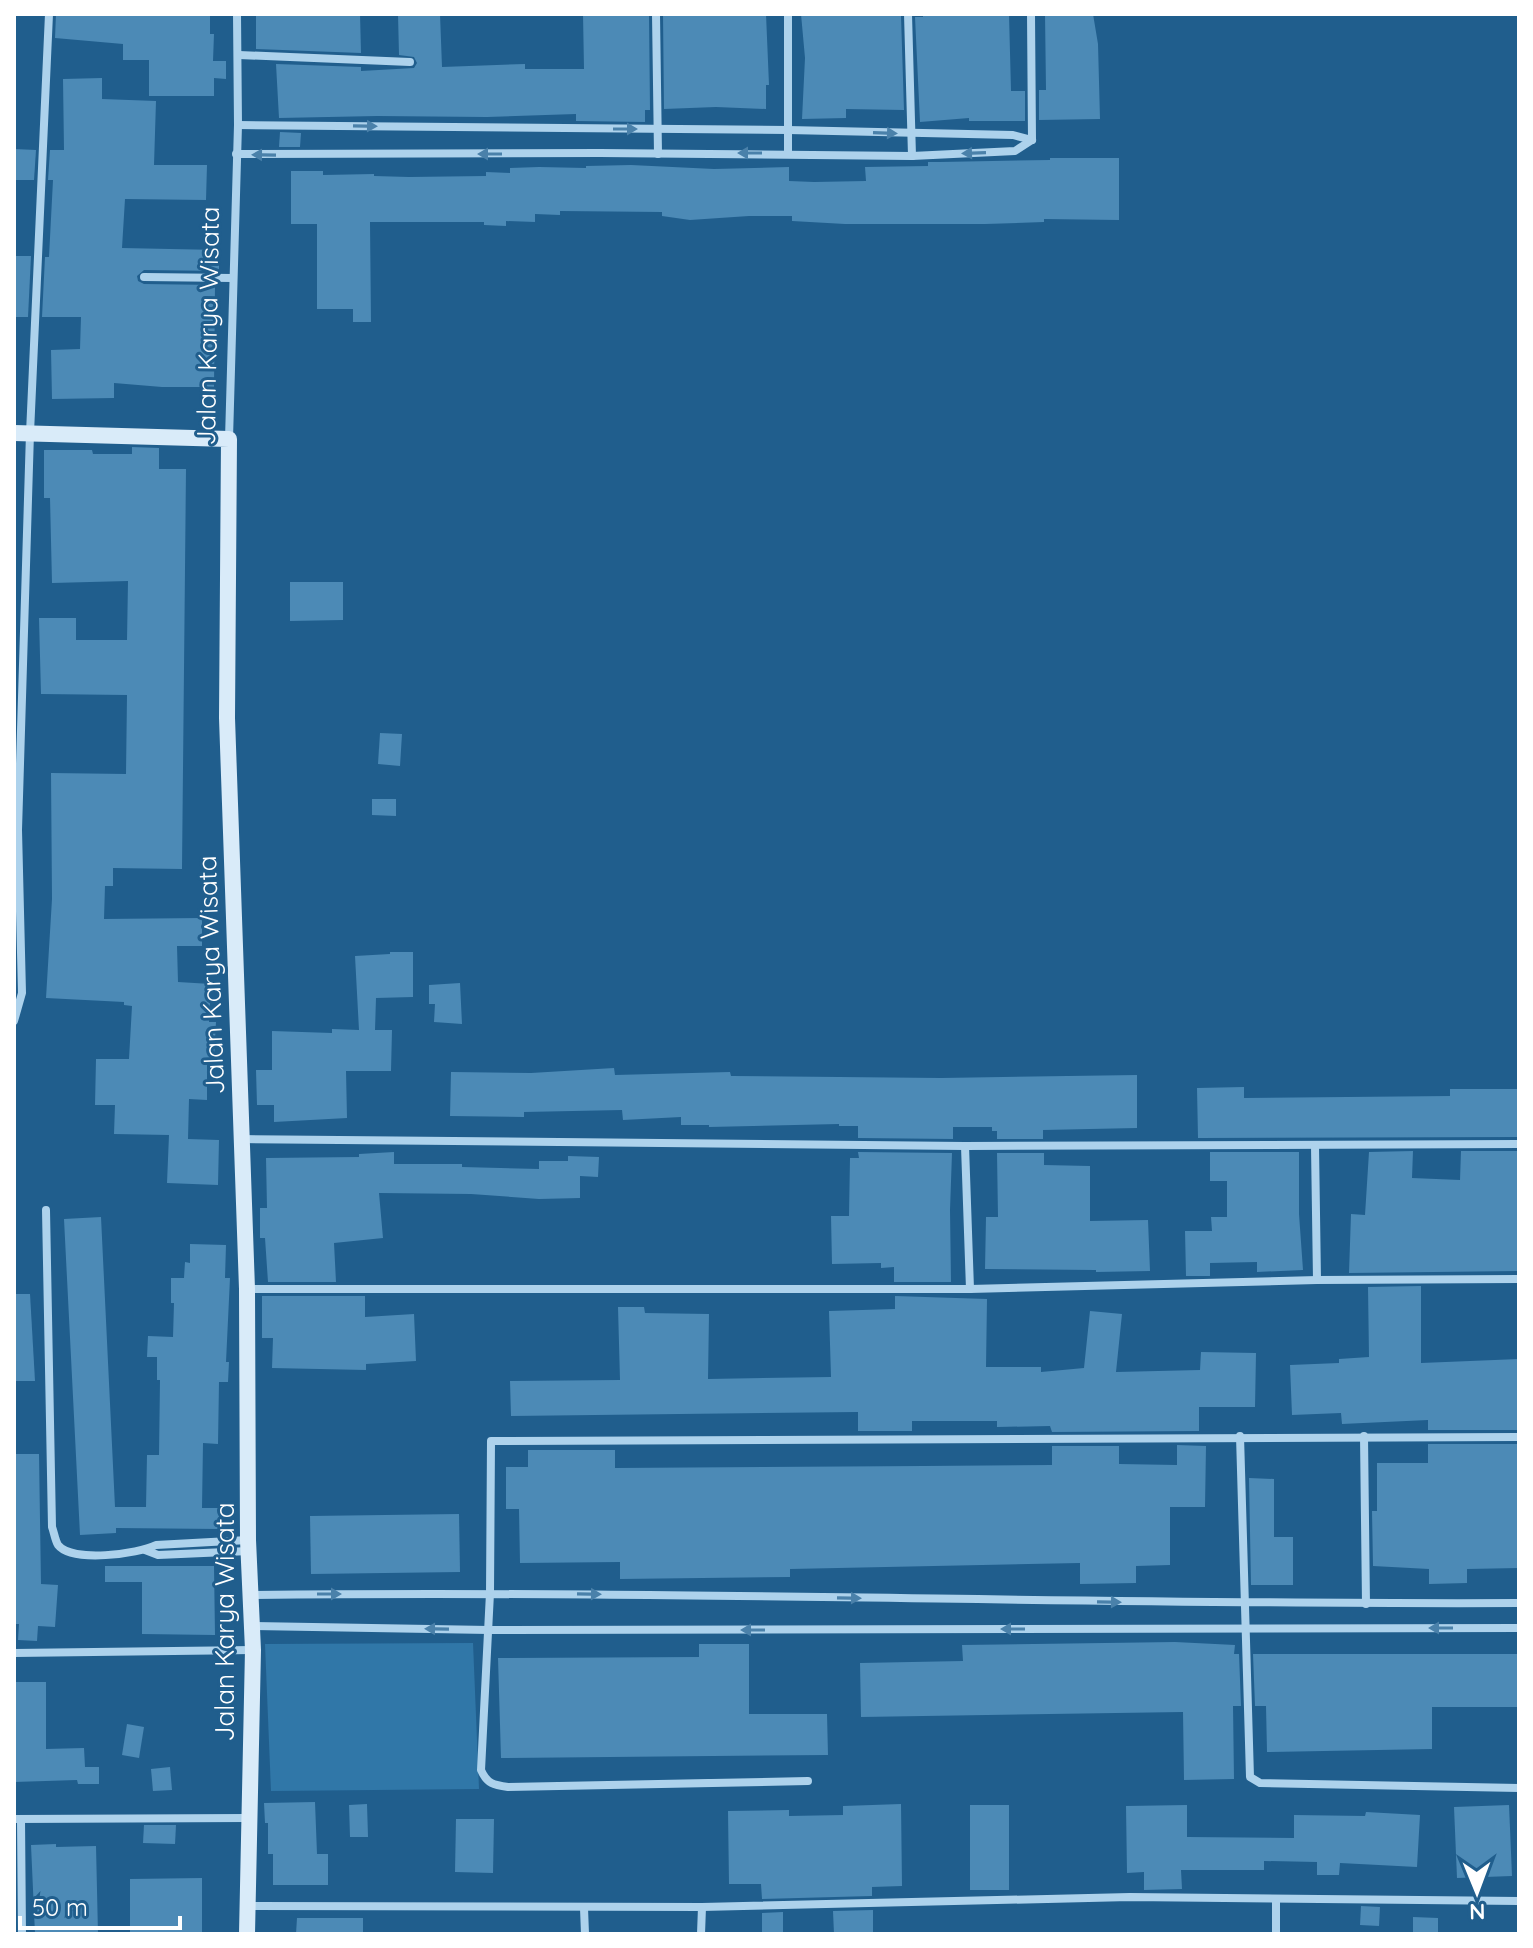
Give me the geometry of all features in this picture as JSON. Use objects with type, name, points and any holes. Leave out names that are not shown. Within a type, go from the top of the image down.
[{"type":"street","points":[[14,1021],[22,993],[18,830],[22,433],[49,14]]},
{"type":"street","name":"Jalan Karya Wisata","points":[[237,14],[239,55],[229,439],[227,718],[247,1289],[248,1545],[253,1650],[247,1934]]},
{"type":"street","points":[[656,14],[658,154]]},
{"type":"street","points":[[788,14],[788,153]]},
{"type":"street","points":[[908,14],[912,156]]},
{"type":"street","points":[[1031,14],[1032,140]]},
{"type":"street","points":[[239,55],[410,62]]},
{"type":"street","points":[[238,125],[788,130],[1013,135],[1032,140]]},
{"type":"street","points":[[236,154],[788,153],[912,156],[1015,151],[1032,140]]},
{"type":"street","points":[[144,277],[232,278]]},
{"type":"street","points":[[22,433],[229,439]]},
{"type":"street","points":[[241,1139],[965,1146],[1519,1144]]},
{"type":"street","points":[[965,1146],[970,1289]]},
{"type":"street","points":[[1315,1146],[1317,1280]]},
{"type":"street","points":[[46,1210],[52,1527],[59,1545],[71,1553],[89,1555],[145,1550],[158,1555],[248,1545]]},
{"type":"street","points":[[247,1289],[970,1289],[1317,1280],[1519,1279]]},
{"type":"street","points":[[1240,1436],[1250,1777],[1260,1783],[1519,1788]]},
{"type":"street","points":[[1364,1436],[1366,1604]]},
{"type":"street","points":[[808,1781],[524,1787],[494,1785],[485,1780],[481,1770],[489,1630],[491,1441],[1519,1437]]},
{"type":"street","points":[[251,1595],[490,1593],[1244,1604],[1519,1603]]},
{"type":"street","points":[[251,1626],[489,1630],[1519,1628]]},
{"type":"street","points":[[14,1653],[253,1650]]},
{"type":"street","points":[[22,1934],[18,1819],[248,1818]]},
{"type":"street","points":[[247,1906],[702,1907],[1130,1897],[1519,1901]]},
{"type":"street","points":[[1276,1899],[1276,1934]]},
{"type":"street","points":[[701,1934],[702,1907]]},
{"type":"street","points":[[584,1908],[585,1934]]},
{"type":"shaded area","points":[[473,1643],[479,1789],[271,1791],[265,1644]]},
{"type":"building","points":[[56,14],[210,14],[210,34],[214,34],[213,61],[226,61],[226,79],[214,78],[214,96],[149,96],[149,60],[123,60],[123,44],[55,38]]},
{"type":"building","points":[[256,14],[360,14],[361,53],[256,49]]},
{"type":"building","points":[[398,14],[440,14],[442,67],[525,64],[525,69],[584,69],[583,14],[649,14],[650,110],[645,110],[645,122],[576,121],[576,114],[279,118],[276,64],[361,67],[361,71],[414,68],[417,63],[414,57],[399,55]]},
{"type":"building","points":[[663,14],[766,14],[769,85],[766,85],[766,109],[664,109]]},
{"type":"building","points":[[801,14],[901,16],[904,110],[846,109],[846,118],[802,119],[805,58]]},
{"type":"building","points":[[923,14],[1009,14],[1011,91],[1025,91],[1025,121],[969,121],[969,118],[920,122],[915,17],[923,17]]},
{"type":"building","points":[[1045,14],[1093,14],[1098,44],[1100,119],[1039,120],[1039,90],[1046,90]]},
{"type":"building","points":[[102,78],[102,99],[156,101],[154,165],[207,165],[206,200],[125,199],[122,248],[219,250],[219,271],[144,270],[137,276],[138,281],[144,284],[215,285],[214,387],[114,383],[114,398],[52,399],[51,350],[80,349],[81,317],[42,317],[53,180],[48,180],[50,150],[64,150],[63,79]]},
{"type":"building","points":[[280,132],[301,133],[300,147],[279,147]]},
{"type":"building","points":[[14,149],[36,150],[34,180],[14,180]]},
{"type":"building","points":[[1050,158],[1119,158],[1119,220],[845,224],[792,221],[792,216],[690,220],[662,216],[662,212],[560,211],[560,215],[535,214],[535,222],[506,221],[506,226],[484,225],[484,222],[370,222],[371,322],[353,322],[353,309],[317,309],[317,224],[291,224],[291,171],[409,177],[486,176],[486,172],[510,173],[510,168],[539,167],[789,167],[789,181],[814,182],[866,181],[865,167]]},
{"type":"building","points":[[14,256],[31,256],[28,317],[14,317]]},
{"type":"building","points":[[132,447],[159,448],[159,469],[186,469],[182,869],[113,868],[113,886],[105,886],[104,919],[202,918],[202,946],[177,946],[178,982],[211,984],[209,1022],[216,1022],[214,1058],[207,1058],[207,1100],[189,1099],[188,1139],[219,1140],[218,1185],[167,1183],[169,1135],[114,1134],[115,1105],[95,1105],[96,1059],[129,1059],[132,1006],[124,1005],[124,1002],[46,998],[52,899],[51,773],[126,774],[127,695],[41,694],[39,618],[76,618],[76,640],[127,640],[128,581],[52,583],[50,498],[44,498],[44,450],[132,454]]},
{"type":"building","points":[[290,582],[343,582],[343,620],[290,621]]},
{"type":"building","points":[[380,733],[402,734],[400,766],[378,764]]},
{"type":"building","points":[[372,799],[396,799],[396,816],[372,815]]},
{"type":"building","points":[[413,952],[413,997],[376,998],[375,1030],[392,1030],[391,1071],[346,1071],[347,1118],[274,1122],[274,1105],[257,1105],[256,1070],[272,1070],[272,1031],[332,1033],[332,1029],[359,1030],[355,956]]},
{"type":"building","points":[[460,983],[462,1024],[434,1022],[435,1004],[429,1004],[429,985]]},
{"type":"building","points":[[614,1068],[615,1075],[730,1072],[731,1076],[941,1078],[1137,1075],[1137,1128],[1043,1130],[1043,1139],[997,1139],[997,1131],[992,1131],[992,1127],[953,1127],[953,1139],[858,1138],[858,1126],[709,1127],[681,1125],[681,1117],[623,1120],[622,1110],[524,1112],[524,1117],[450,1116],[451,1072],[531,1073]]},
{"type":"building","points":[[1244,1087],[1244,1098],[1450,1096],[1450,1089],[1519,1089],[1519,1137],[1198,1138],[1197,1088]]},
{"type":"building","points":[[1413,1151],[1412,1178],[1460,1180],[1461,1151],[1519,1151],[1519,1271],[1349,1273],[1351,1214],[1365,1215],[1369,1152]]},
{"type":"building","points":[[394,1152],[394,1164],[539,1169],[539,1161],[568,1161],[568,1156],[599,1157],[598,1177],[580,1176],[580,1198],[379,1193],[383,1238],[334,1243],[336,1282],[268,1282],[265,1238],[260,1238],[260,1208],[267,1208],[266,1158],[359,1157],[359,1154]]},
{"type":"building","points":[[858,1152],[952,1153],[951,1282],[894,1282],[894,1267],[881,1268],[881,1263],[832,1264],[831,1216],[849,1216],[850,1158],[859,1158]]},
{"type":"building","points":[[1210,1152],[1299,1152],[1303,1270],[1257,1272],[1257,1262],[1210,1263],[1210,1276],[1186,1276],[1185,1231],[1212,1231],[1211,1217],[1227,1217],[1227,1181],[1210,1181]]},
{"type":"building","points":[[997,1153],[1044,1153],[1044,1165],[1090,1166],[1090,1221],[1148,1220],[1150,1271],[985,1269],[986,1217],[998,1217]]},
{"type":"building","points":[[101,1217],[115,1507],[146,1507],[147,1455],[159,1455],[160,1380],[157,1380],[157,1357],[147,1357],[148,1336],[173,1337],[171,1278],[184,1278],[185,1262],[190,1263],[190,1244],[226,1245],[225,1278],[230,1278],[228,1382],[219,1382],[218,1444],[203,1443],[202,1508],[219,1508],[219,1529],[116,1528],[116,1533],[80,1535],[64,1219]]},
{"type":"building","points":[[1421,1286],[1421,1363],[1519,1359],[1519,1430],[1428,1430],[1428,1420],[1342,1424],[1341,1413],[1292,1415],[1290,1365],[1339,1363],[1339,1359],[1369,1357],[1368,1287]]},
{"type":"building","points":[[14,1294],[30,1294],[35,1381],[14,1381]]},
{"type":"building","points":[[262,1296],[365,1296],[365,1317],[414,1314],[416,1361],[366,1364],[366,1370],[272,1368],[273,1338],[262,1338]]},
{"type":"building","points":[[895,1296],[987,1299],[986,1367],[1041,1367],[1041,1372],[1084,1368],[1090,1311],[1122,1314],[1116,1372],[1200,1370],[1201,1352],[1256,1353],[1255,1407],[1199,1407],[1199,1431],[1052,1432],[1050,1426],[997,1427],[997,1421],[912,1421],[912,1431],[858,1431],[858,1412],[511,1416],[510,1381],[620,1380],[618,1307],[644,1307],[645,1313],[709,1314],[708,1379],[831,1377],[829,1311],[895,1309]]},
{"type":"building","points":[[1428,1444],[1519,1444],[1519,1568],[1467,1569],[1467,1583],[1429,1584],[1429,1569],[1373,1566],[1372,1511],[1377,1511],[1377,1463],[1428,1463]]},
{"type":"building","points":[[1177,1445],[1206,1446],[1205,1507],[1170,1507],[1170,1565],[1136,1566],[1136,1583],[1080,1584],[1080,1563],[790,1569],[790,1577],[620,1579],[620,1562],[520,1563],[519,1509],[506,1509],[506,1467],[528,1467],[528,1450],[615,1450],[615,1468],[924,1466],[1052,1465],[1052,1446],[1119,1446],[1119,1464],[1177,1465]]},
{"type":"building","points":[[14,1454],[39,1454],[41,1584],[58,1585],[55,1627],[38,1626],[37,1641],[18,1640],[19,1624],[14,1624]]},
{"type":"building","points":[[1249,1478],[1274,1479],[1274,1537],[1293,1537],[1293,1585],[1251,1585]]},
{"type":"building","points":[[459,1514],[460,1572],[311,1574],[310,1516]]},
{"type":"building","points":[[105,1566],[214,1566],[215,1635],[142,1634],[142,1582],[105,1582]]},
{"type":"building","points":[[1175,1642],[1235,1645],[1234,1654],[1239,1654],[1241,1706],[1233,1706],[1234,1779],[1184,1780],[1183,1712],[861,1717],[860,1663],[963,1661],[962,1645]]},
{"type":"building","points":[[699,1644],[749,1644],[749,1714],[827,1714],[828,1755],[501,1758],[498,1658],[699,1657]]},
{"type":"building","points":[[1253,1654],[1519,1654],[1519,1707],[1432,1707],[1432,1749],[1267,1752],[1266,1706],[1255,1706]]},
{"type":"building","points":[[14,1682],[46,1682],[46,1749],[84,1748],[85,1767],[99,1767],[99,1784],[78,1784],[77,1780],[14,1782]]},
{"type":"building","points":[[127,1724],[144,1727],[139,1758],[122,1755]]},
{"type":"building","points":[[170,1767],[172,1790],[153,1791],[151,1769]]},
{"type":"building","points":[[315,1802],[317,1854],[328,1854],[328,1885],[273,1885],[273,1854],[268,1854],[268,1823],[265,1823],[264,1803]]},
{"type":"building","points":[[367,1804],[368,1837],[350,1837],[349,1805]]},
{"type":"building","points":[[901,1804],[902,1886],[872,1887],[872,1896],[762,1899],[761,1884],[729,1884],[728,1811],[789,1810],[789,1816],[843,1815],[843,1806]]},
{"type":"building","points":[[970,1805],[1009,1805],[1009,1890],[970,1890]]},
{"type":"building","points":[[1187,1805],[1187,1837],[1294,1838],[1294,1815],[1365,1816],[1366,1812],[1420,1815],[1417,1867],[1340,1863],[1339,1875],[1317,1875],[1317,1862],[1264,1861],[1264,1870],[1181,1870],[1182,1889],[1144,1890],[1144,1872],[1127,1873],[1126,1806]]},
{"type":"building","points":[[1509,1805],[1512,1876],[1457,1878],[1454,1807]]},
{"type":"building","points":[[456,1819],[494,1819],[493,1873],[455,1872]]},
{"type":"building","points":[[144,1825],[176,1825],[175,1844],[143,1843]]},
{"type":"building","points":[[56,1844],[56,1847],[96,1846],[98,1934],[35,1934],[31,1845]]},
{"type":"building","points":[[202,1878],[202,1934],[130,1934],[130,1879]]},
{"type":"building","points":[[1361,1906],[1380,1907],[1379,1926],[1360,1925]]},
{"type":"building","points":[[873,1910],[873,1934],[834,1934],[833,1911]]},
{"type":"building","points":[[783,1912],[783,1934],[762,1934],[762,1913]]},
{"type":"building","points":[[1413,1917],[1438,1918],[1438,1934],[1413,1934]]},
{"type":"building","points":[[297,1918],[363,1918],[363,1934],[296,1934]]}]
